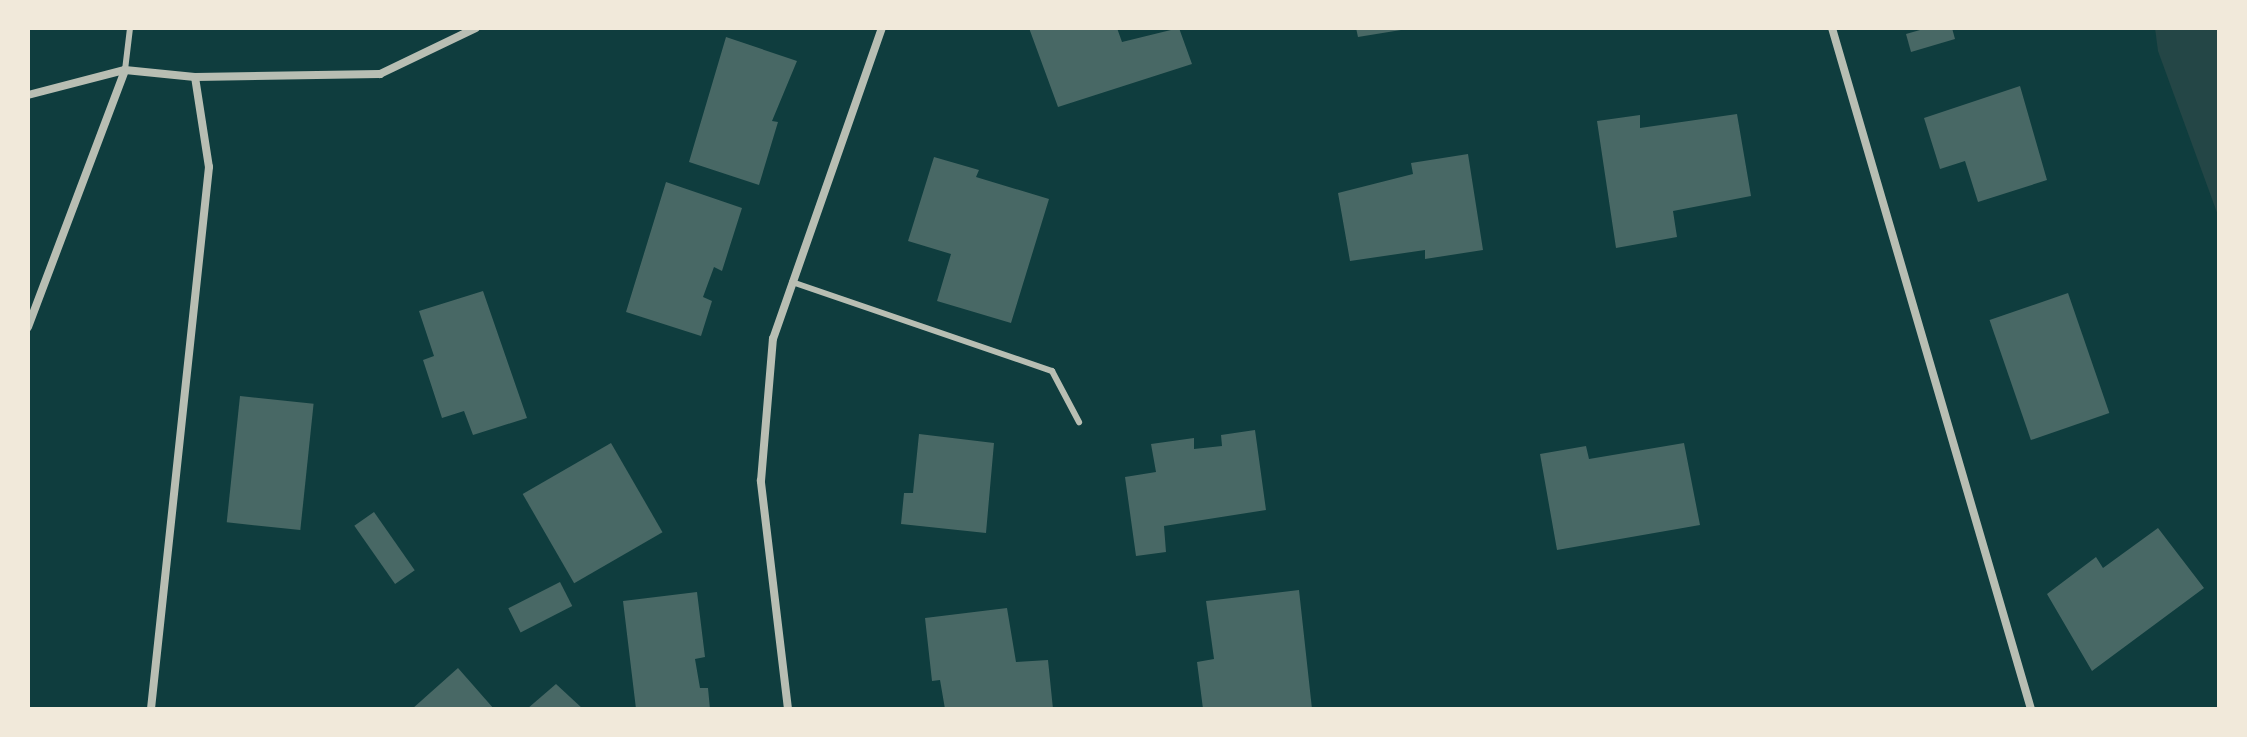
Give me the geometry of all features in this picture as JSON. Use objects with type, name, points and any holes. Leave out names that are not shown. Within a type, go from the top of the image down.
[{"type":"street","points":[[28,95],[125,70],[195,77],[380,74],[476,28]]},
{"type":"street","points":[[788,709],[761,481],[773,339],[882,28]]},
{"type":"street","points":[[1832,28],[2031,709]]},
{"type":"street","points":[[28,327],[125,70]]},
{"type":"street","points":[[151,709],[209,167],[195,77]]},
{"type":"lane","points":[[125,70],[130,28]]},
{"type":"lane","points":[[792,282],[1052,371],[1079,422]]},
{"type":"shaded area","points":[[2155,28],[2219,28],[2219,218],[2158,51]]},
{"type":"building","points":[[1029,28],[1117,28],[1122,42],[1179,28],[1192,64],[1058,107]]},
{"type":"building","points":[[1356,28],[1401,28],[1401,30],[1358,37]]},
{"type":"building","points":[[1927,28],[1952,28],[1955,39],[1911,52],[1906,34]]},
{"type":"building","points":[[726,37],[797,61],[772,121],[778,122],[759,185],[689,162]]},
{"type":"building","points":[[2020,86],[2047,180],[1978,202],[1965,161],[1940,169],[1924,118]]},
{"type":"building","points":[[1737,114],[1751,196],[1673,211],[1677,237],[1616,248],[1597,121],[1640,115],[1640,128]]},
{"type":"building","points":[[1468,154],[1483,250],[1425,259],[1425,250],[1350,261],[1338,193],[1413,174],[1411,163]]},
{"type":"building","points":[[934,157],[979,170],[976,177],[1049,199],[1011,323],[937,301],[951,254],[908,241]]},
{"type":"building","points":[[666,182],[742,208],[722,271],[714,267],[703,297],[712,301],[701,336],[626,312]]},
{"type":"building","points":[[483,291],[527,418],[473,435],[464,411],[442,418],[423,360],[434,356],[419,311]]},
{"type":"building","points":[[2068,293],[2109,413],[2031,440],[1990,320]]},
{"type":"building","points":[[240,396],[314,404],[300,530],[227,522]]},
{"type":"building","points":[[1255,430],[1266,510],[1164,526],[1166,552],[1136,556],[1125,477],[1156,472],[1151,444],[1194,438],[1194,449],[1222,446],[1221,435]]},
{"type":"building","points":[[919,434],[994,443],[986,533],[901,524],[904,493],[913,493]]},
{"type":"building","points":[[611,443],[662,532],[574,583],[523,494]]},
{"type":"building","points":[[1684,443],[1700,525],[1557,550],[1540,454],[1586,446],[1589,459]]},
{"type":"building","points":[[374,512],[415,570],[395,584],[354,526]]},
{"type":"building","points":[[2158,528],[2204,588],[2092,671],[2047,594],[2096,557],[2103,568]]},
{"type":"building","points":[[560,582],[572,606],[521,632],[508,608]]},
{"type":"building","points":[[1299,590],[1312,709],[1203,709],[1197,662],[1214,659],[1206,601]]},
{"type":"building","points":[[697,592],[705,657],[695,659],[700,688],[708,688],[710,709],[636,709],[623,601]]},
{"type":"building","points":[[1007,608],[1016,662],[1048,660],[1053,709],[945,709],[940,680],[932,681],[925,618]]},
{"type":"building","points":[[458,668],[494,709],[412,709]]},
{"type":"building","points":[[556,684],[583,709],[527,709]]}]
